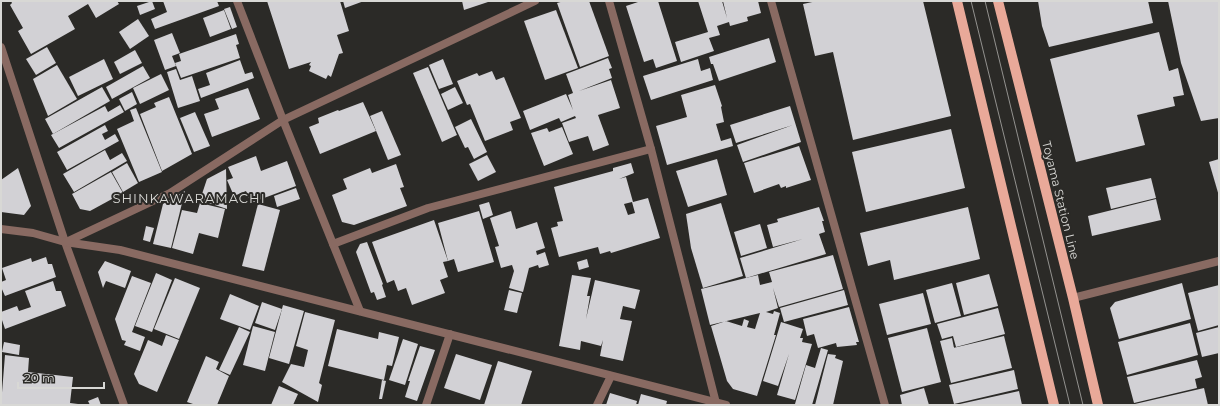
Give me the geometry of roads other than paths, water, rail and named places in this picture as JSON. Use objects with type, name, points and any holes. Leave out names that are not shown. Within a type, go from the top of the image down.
[{"type":"main road","points":[[957,1],[1054,405]]},
{"type":"main road","name":"Toyama Station Line","points":[[998,1],[1073,298],[1098,405]]},
{"type":"street","points":[[237,1],[360,311]]},
{"type":"street","points":[[65,242],[170,193],[283,120],[535,1]]},
{"type":"street","points":[[609,1],[651,149],[716,403]]},
{"type":"street","points":[[771,1],[885,405]]},
{"type":"street","points":[[1,47],[65,242],[124,405]]},
{"type":"street","points":[[333,244],[428,208],[651,149]]},
{"type":"street","points":[[1,229],[33,233],[65,242],[120,250],[726,405]]},
{"type":"street","points":[[1073,298],[1219,261]]},
{"type":"street","points":[[426,405],[450,334]]},
{"type":"street","points":[[597,405],[610,376]]},
{"type":"tram line","points":[[971,1],[1070,405]]},
{"type":"tram line","points":[[985,1],[1083,405]]},
{"type":"district","name":"SHINKAWARAMACHI","points":[[189,198]]}]
